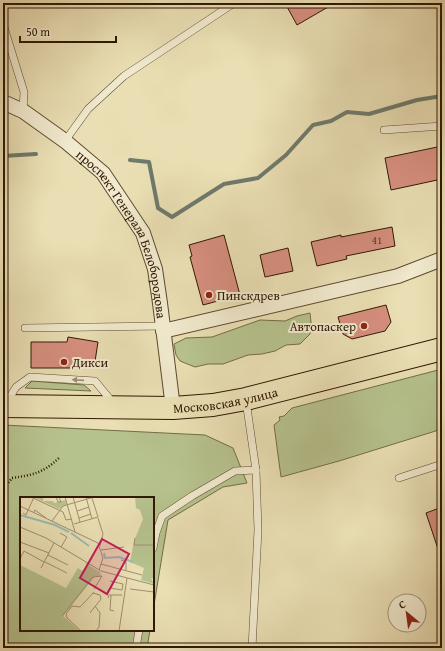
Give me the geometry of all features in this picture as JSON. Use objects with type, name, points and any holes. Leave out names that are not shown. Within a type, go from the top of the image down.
[{"type":"main road","name":"Московская улица","points":[[4,406],[173,408],[213,405],[246,399],[442,349]]},
{"type":"street","name":"проспект Генерала Белобородова","points":[[3,102],[23,111],[65,141],[103,174],[143,233],[155,269],[173,408]]},
{"type":"street","points":[[162,328],[398,276],[442,259]]},
{"type":"lane","points":[[65,141],[88,110],[124,76],[234,3]]},
{"type":"lane","points":[[3,24],[24,92],[23,111]]},
{"type":"lane","points":[[384,130],[442,126]]},
{"type":"lane","points":[[25,328],[162,328]]},
{"type":"lane","points":[[4,406],[16,387],[30,377],[95,381],[118,408]]},
{"type":"lane","points":[[246,399],[256,470],[258,530],[252,648]]},
{"type":"lane","points":[[399,478],[442,464]]},
{"type":"lane","points":[[154,543],[162,516],[192,496],[236,471],[256,470]]},
{"type":"lane","points":[[136,648],[139,631]]},
{"type":"path","points":[[3,490],[12,478],[29,475],[48,468],[59,458]]},
{"type":"green space","points":[[310,313],[310,334],[300,344],[286,345],[275,351],[248,355],[223,364],[208,364],[195,367],[180,361],[176,355],[174,344],[186,338],[212,337],[260,320],[285,321]]},
{"type":"green space","points":[[442,369],[442,429],[339,461],[281,477],[274,425],[280,420],[279,417],[284,416],[292,408]]},
{"type":"green space","points":[[32,381],[84,385],[91,391],[25,388]]},
{"type":"green space","points":[[3,425],[205,435],[233,448],[247,483],[223,487],[168,520],[154,605],[154,497],[20,497],[20,631],[150,631],[147,648],[3,648],[3,451],[8,440],[3,438]]},
{"type":"building","points":[[285,3],[335,3],[297,25]]},
{"type":"building","points":[[442,146],[442,179],[391,190],[385,158]]},
{"type":"building","points":[[392,227],[395,246],[346,256],[347,259],[317,266],[311,242],[341,235],[341,237]]},
{"type":"building","points":[[224,235],[240,295],[203,305],[190,257],[192,256],[189,245]]},
{"type":"building","points":[[288,248],[293,271],[265,277],[260,255]]},
{"type":"building","name":"Автопаскер","points":[[386,305],[391,322],[385,331],[352,339],[343,334],[338,317]]},
{"type":"building","points":[[68,337],[98,342],[94,368],[75,365],[75,368],[31,368],[31,342],[67,342]]},
{"type":"building","points":[[442,507],[442,554],[440,555],[426,513]]},
{"type":"waterway","points":[[130,160],[149,162],[158,208],[172,217],[224,184],[258,178],[286,155],[313,125],[331,121],[347,112],[369,114],[417,100],[442,96]]},
{"type":"waterway","points":[[3,156],[36,154]]},
{"type":"place","name":"Пинскдрев","points":[[209,295]]},
{"type":"place","name":"Автопаскер","points":[[364,326]]},
{"type":"place","name":"Дикси","points":[[64,362]]}]
